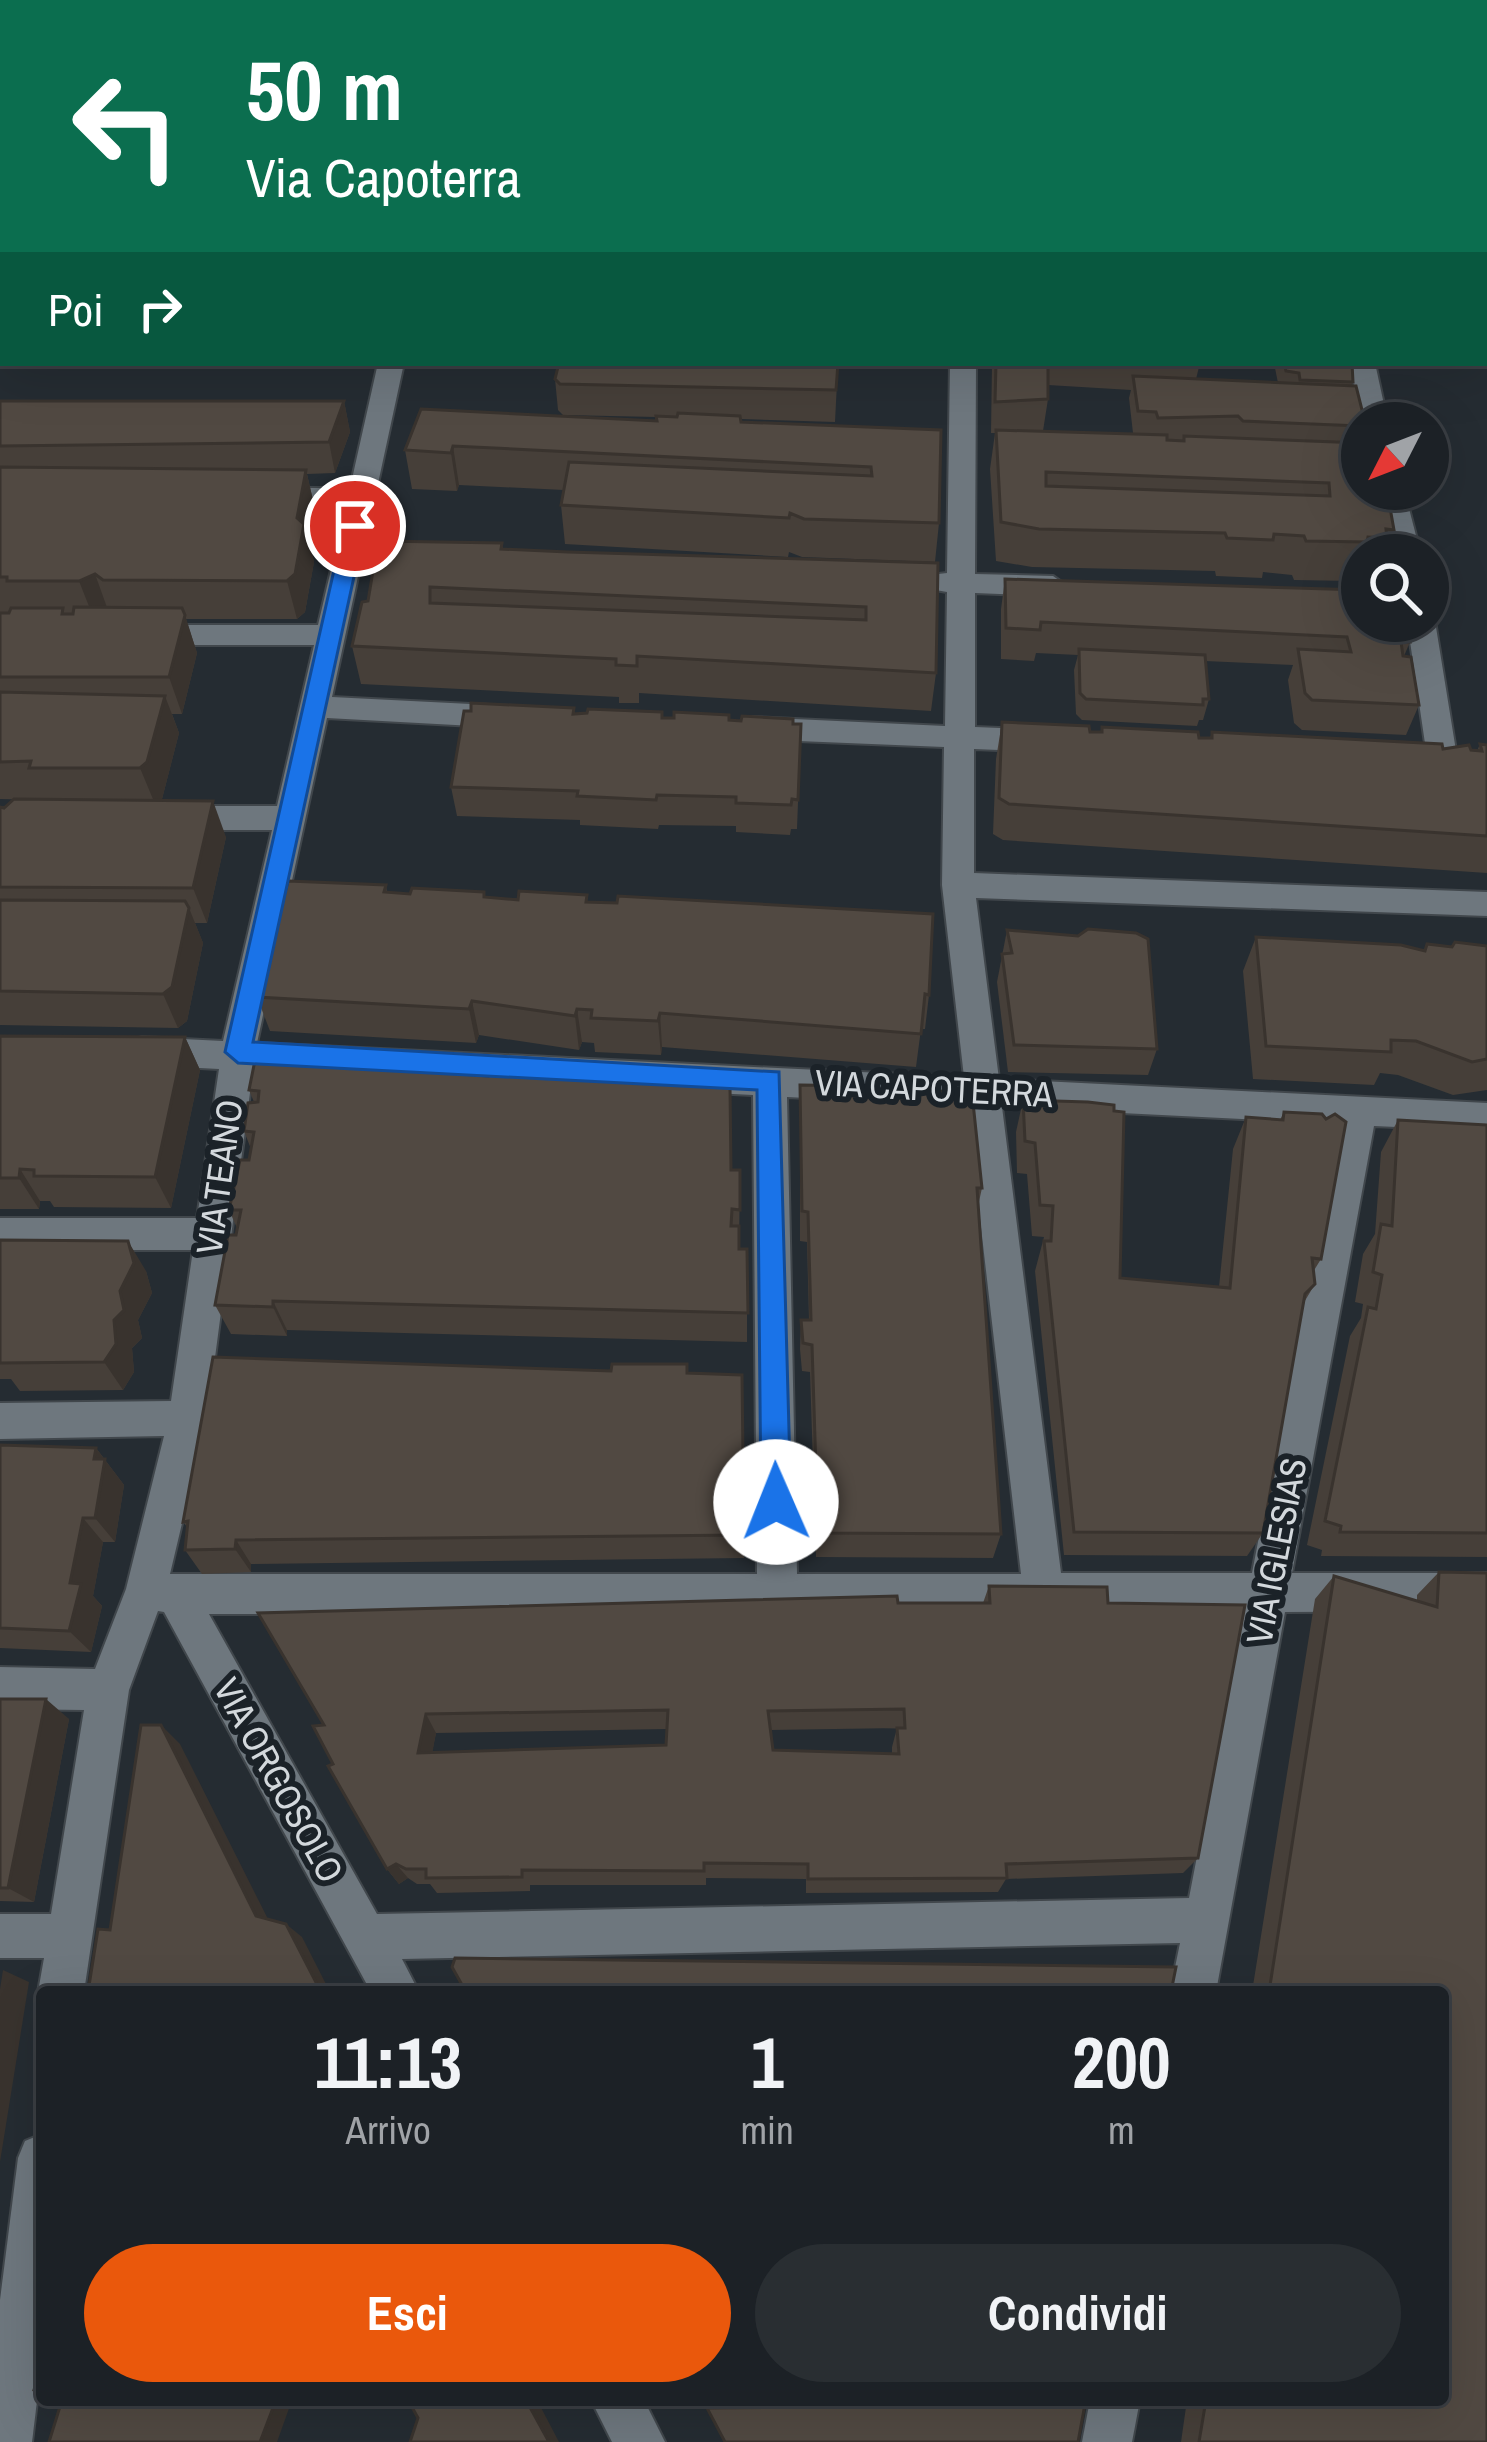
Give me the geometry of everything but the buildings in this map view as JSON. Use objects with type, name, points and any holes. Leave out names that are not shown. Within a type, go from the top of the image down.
[{"type":"street","name":"VIA TEANO","points":[[62,1986],[108,1690],[161,1592],[238,1052],[328,635],[360,555],[361,497],[392,413],[391,366]]},
{"type":"street","points":[[963,366],[958,885],[1044,1596]]},
{"type":"street","points":[[1363,366],[1370,402]]},
{"type":"street","points":[[226,496],[361,497]]},
{"type":"street","points":[[916,580],[1081,588]]},
{"type":"street","points":[[117,634],[328,635]]},
{"type":"street","points":[[1424,642],[1442,757]]},
{"type":"street","points":[[312,707],[544,718]]},
{"type":"street","points":[[729,727],[1075,742]]},
{"type":"street","points":[[134,818],[291,818]]},
{"type":"street","points":[[958,885],[1487,904]]},
{"type":"street","name":"VIA CAPOTERRA","points":[[119,1050],[238,1052],[1487,1117]]},
{"type":"street","points":[[770,1080],[777,1596]]},
{"type":"street","name":"VIA IGLESIAS","points":[[1193,1986],[1359,1111]]},
{"type":"street","points":[[0,1234],[210,1234]]},
{"type":"street","points":[[0,1421],[188,1418]]},
{"type":"street","points":[[161,1592],[777,1596],[1487,1592]]},
{"type":"street","name":"VIA ORGOSOLO","points":[[161,1592],[393,1986]]},
{"type":"street","points":[[0,1688],[108,1690]]},
{"type":"street","points":[[367,1937],[1206,1920]]},
{"type":"street","points":[[0,1936],[68,1936]]},
{"type":"street","points":[[7,2442],[14,2281],[36,2184]]},
{"type":"street","points":[[619,2406],[640,2442]]},
{"type":"street","points":[[1107,2442],[1114,2406]]},
{"type":"route","points":[[355,526],[238,1052],[770,1080],[776,1502]]}]
